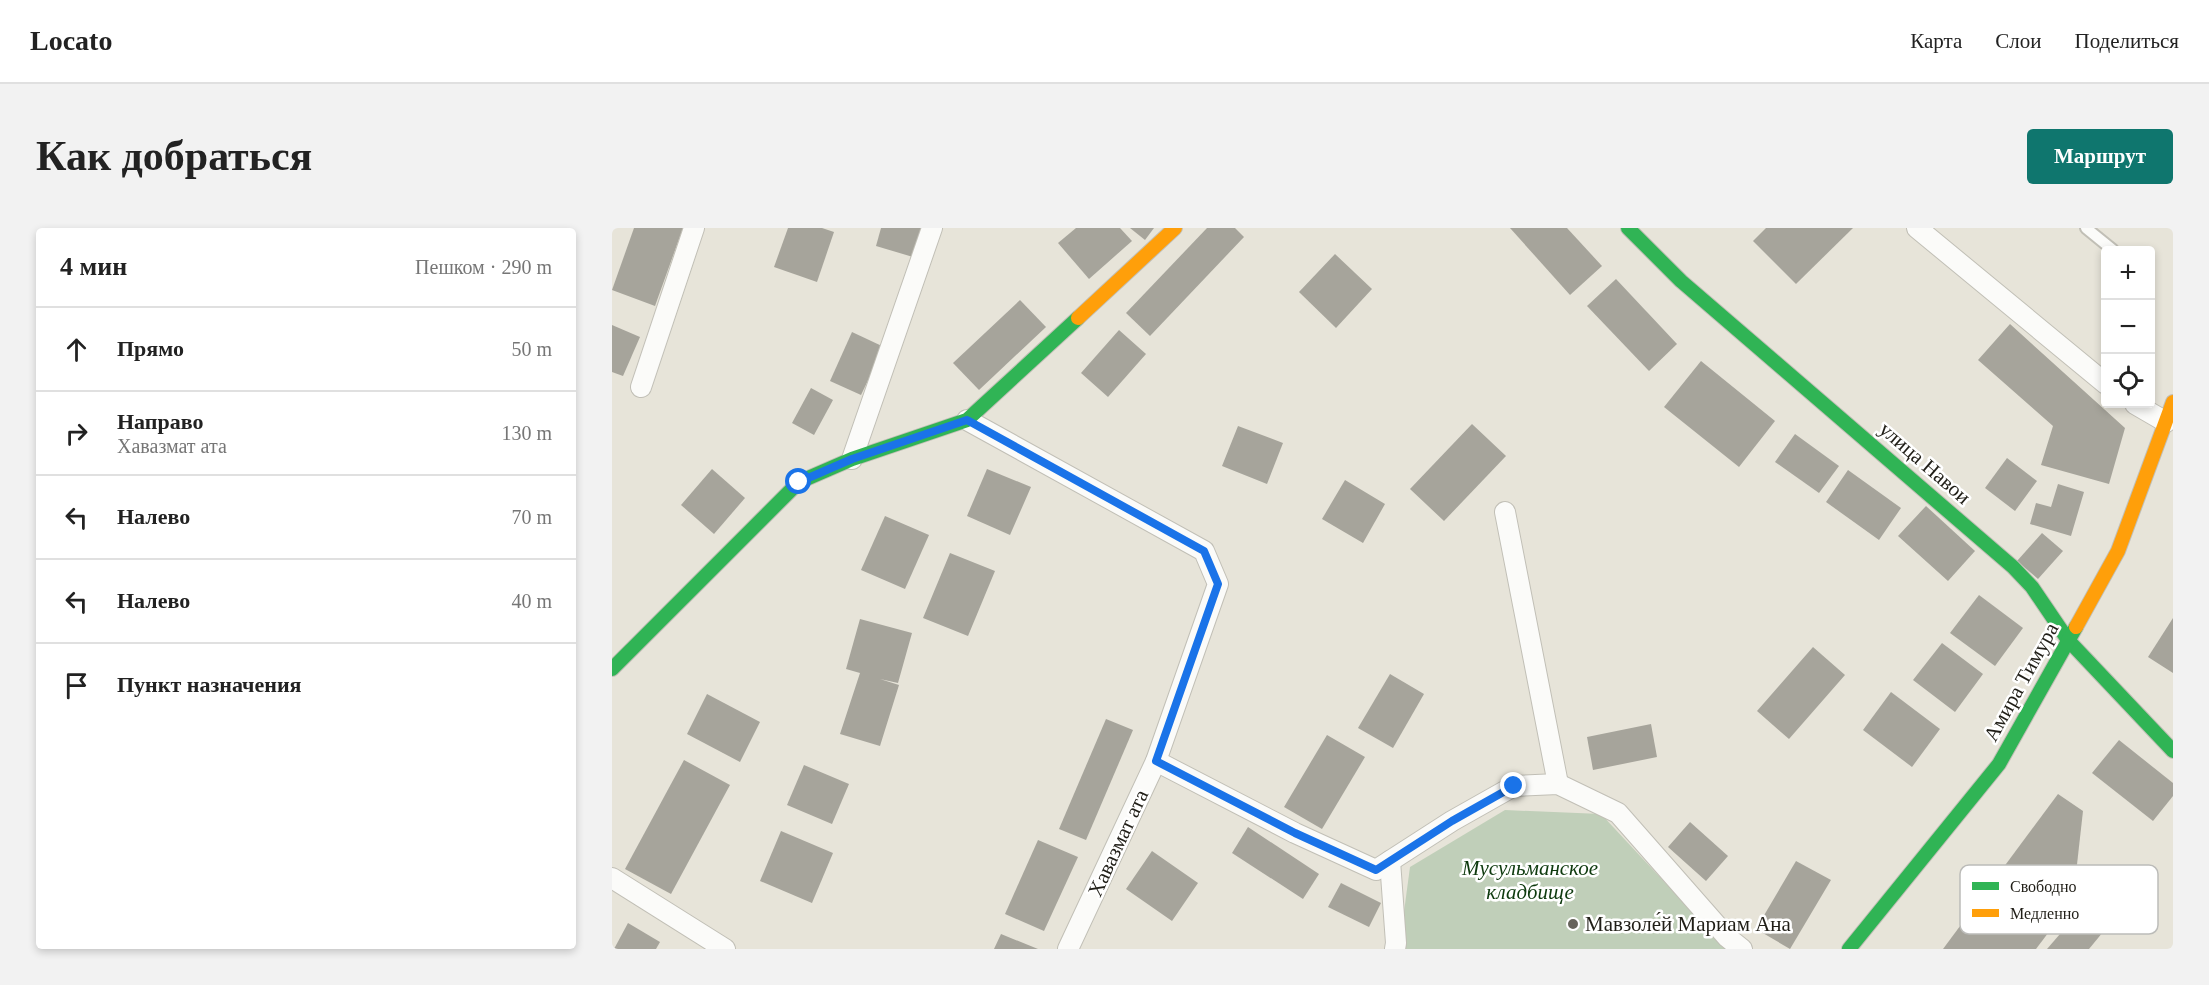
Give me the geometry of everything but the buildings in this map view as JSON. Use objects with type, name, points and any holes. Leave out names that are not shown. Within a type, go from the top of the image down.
[{"type":"street","points":[[641,387],[694,228]]},
{"type":"street","points":[[852,459],[932,228]]},
{"type":"street","points":[[612,669],[799,482],[852,459],[967,420],[1175,228]]},
{"type":"street","name":"улица Навои","points":[[1628,228],[1681,281],[2013,567],[2032,587],[2068,640],[2173,751]]},
{"type":"street","points":[[1917,228],[2101,380]]},
{"type":"street","name":"Амира Тимура","points":[[1849,949],[1999,764],[2118,551],[2173,402]]},
{"type":"street","points":[[2142,408],[2166,422]]},
{"type":"street","name":"Хавазмат ата","points":[[967,420],[1204,551],[1218,584],[1156,761],[1068,949]]},
{"type":"street","points":[[1505,512],[1558,784]]},
{"type":"street","points":[[1156,761],[1295,833],[1376,870],[1452,821],[1514,786],[1558,784],[1618,813],[1728,937],[1742,949]]},
{"type":"street","points":[[1390,861],[1395,949]]},
{"type":"street","points":[[612,878],[725,949]]},
{"type":"lane","points":[[2086,228],[2108,246]]},
{"type":"green space","name":"Мусульманское кладбище","points":[[1505,810],[1601,814],[1727,949],[1399,949],[1410,867]]},
{"type":"traffic: fast","points":[[1628,228],[1681,281],[2013,567],[2032,587],[2068,640],[2173,751]]},
{"type":"traffic: fast","points":[[612,669],[799,482],[852,459],[967,420],[1078,318]]},
{"type":"traffic: fast","points":[[1849,949],[1999,764],[2076,627]]},
{"type":"traffic: slow","points":[[1078,318],[1175,228]]},
{"type":"traffic: slow","points":[[2076,627],[2118,551],[2173,402]]},
{"type":"place","name":"Мавзоле́й Мариам Ана","points":[[1573,924]]},
{"type":"route","points":[[799,482],[852,459],[967,420],[1204,551],[1218,584],[1156,761],[1295,833],[1376,870],[1452,821],[1514,786]]}]
